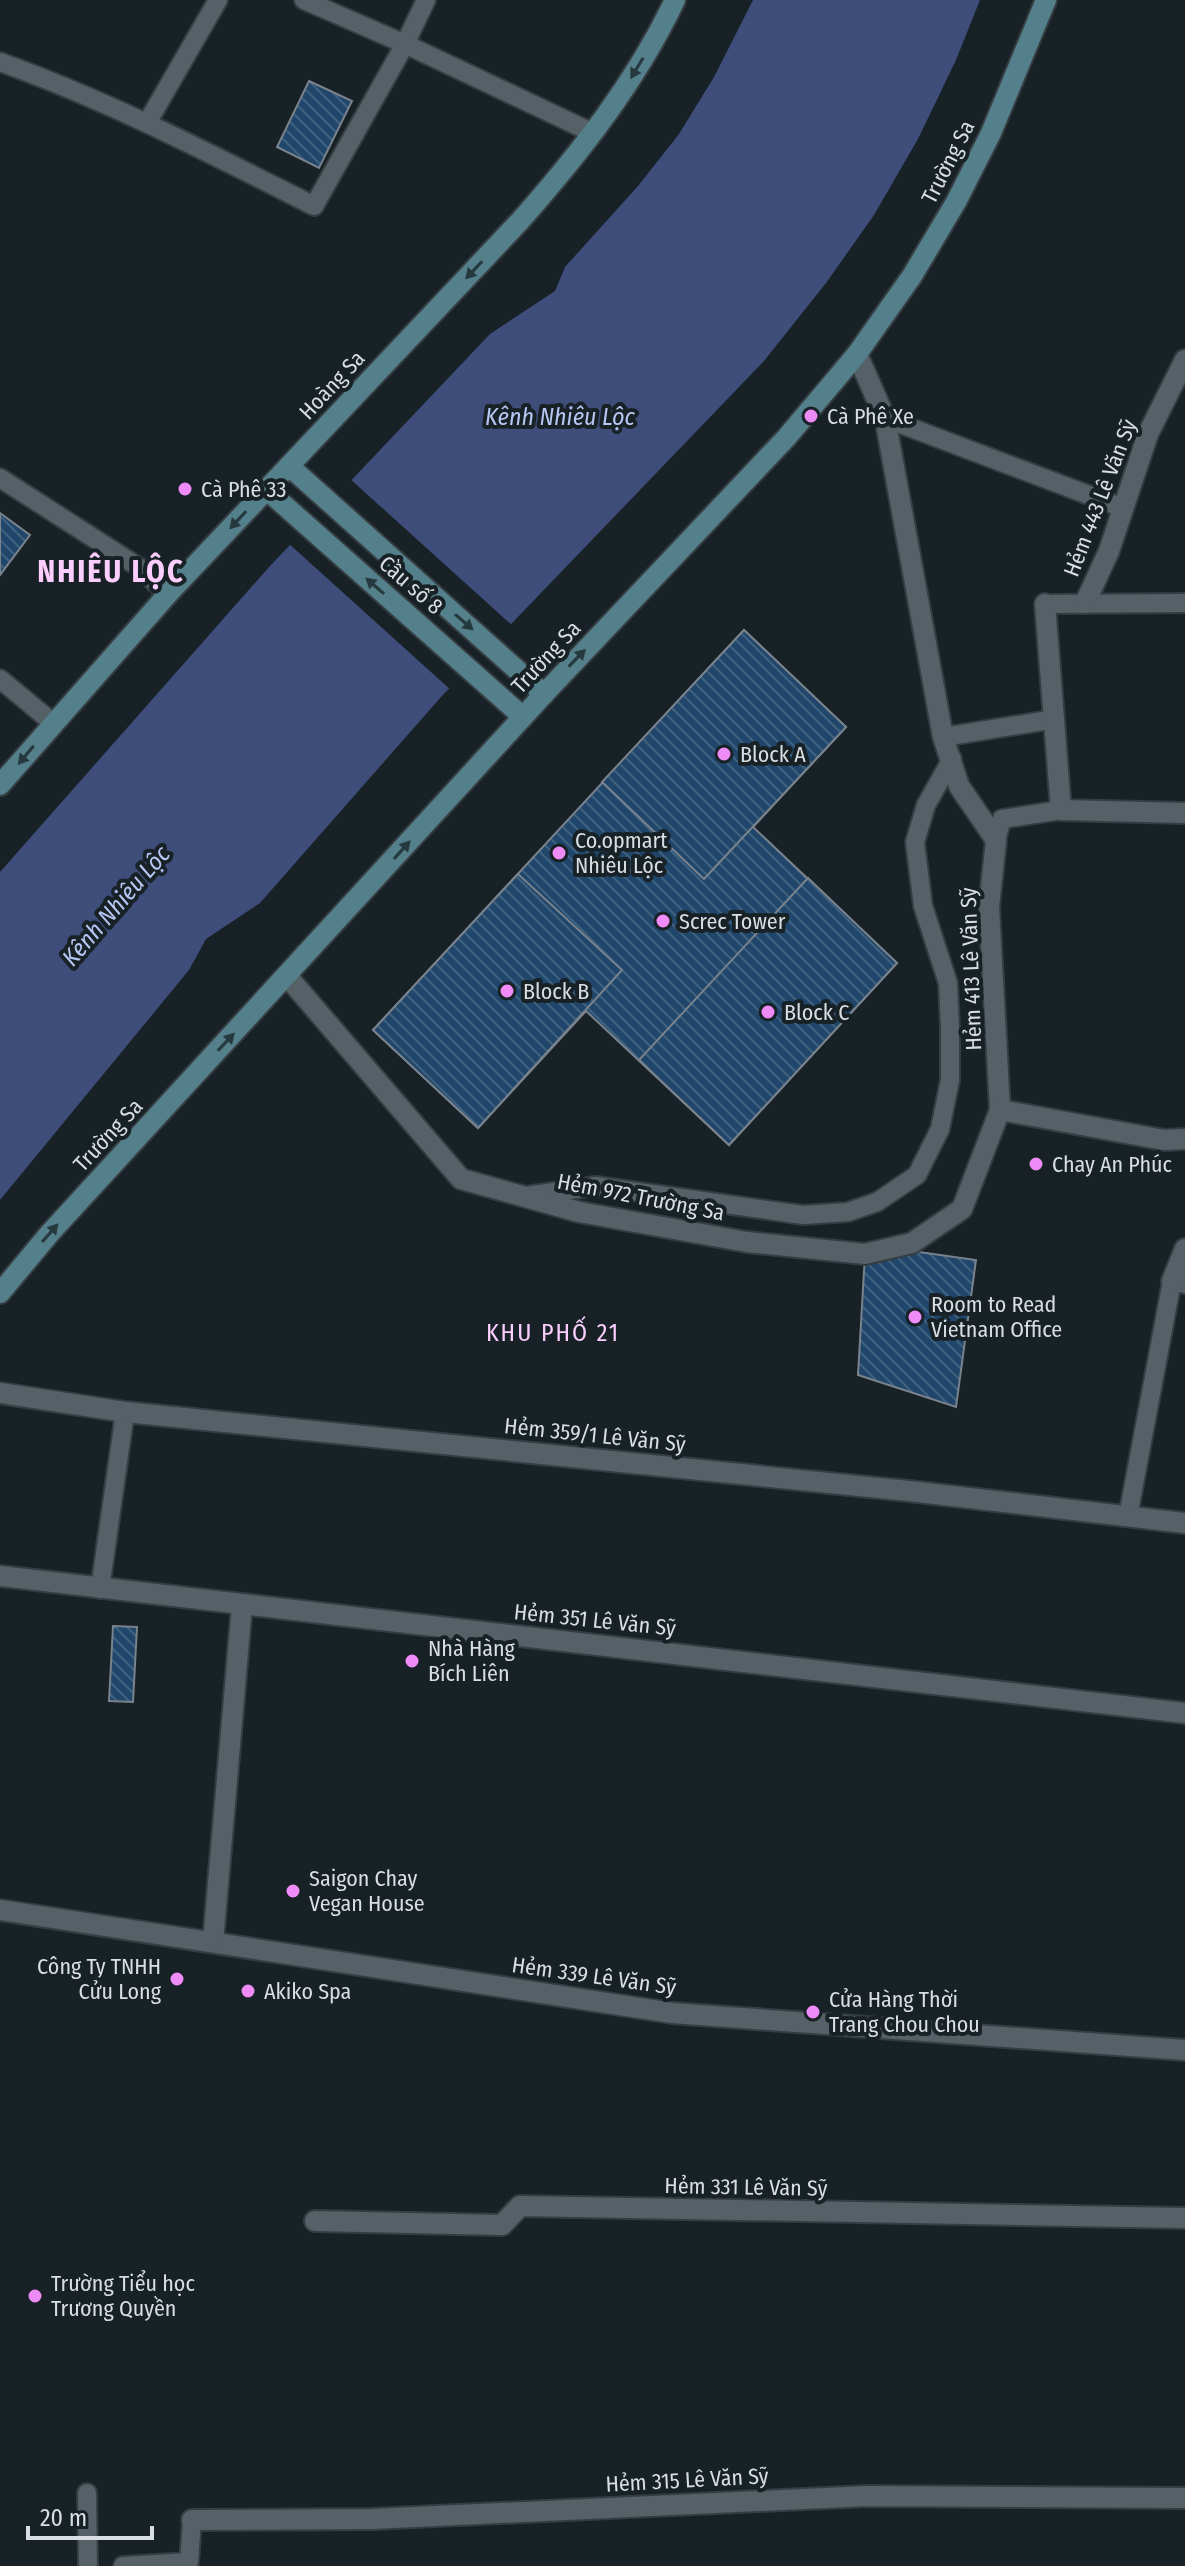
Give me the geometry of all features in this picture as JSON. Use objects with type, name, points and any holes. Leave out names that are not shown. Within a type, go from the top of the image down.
[{"type":"street","name":"Hoàng Sa","points":[[0,785],[168,594],[520,221],[593,133],[635,73],[675,0]]},
{"type":"street","name":"Trường Sa","points":[[0,1293],[50,1233],[544,694],[787,437],[857,354],[912,276],[956,202],[991,133],[1046,0]]},
{"type":"street","points":[[857,354],[885,418],[943,737],[959,786],[996,840]]},
{"type":"street","name":"Hẻm 443 Lê Văn Sỹ","points":[[1085,603],[1109,551],[1148,434],[1185,360]]},
{"type":"street","name":"Cầu số 8","points":[[289,466],[544,694]]},
{"type":"street","name":"Cầu số 8","points":[[267,490],[523,717]]},
{"type":"street","name":"Hẻm 443 Lê Văn Sỹ","points":[[1045,604],[1061,810]]},
{"type":"street","points":[[1061,810],[1185,813]]},
{"type":"street","name":"Hẻm 413 Lê Văn Sỹ","points":[[996,840],[989,907],[1000,1110]]},
{"type":"street","name":"Hẻm 972 Trường Sa","points":[[287,976],[461,1179],[579,1212],[747,1242],[865,1254],[912,1243],[962,1209],[1000,1110]]},
{"type":"street","points":[[1000,1110],[1164,1140],[1185,1139]]},
{"type":"street","points":[[1178,1282],[1185,1249]]},
{"type":"street","name":"Hẻm 359/1 Lê Văn Sỹ","points":[[0,1393],[125,1412],[909,1491],[1185,1523]]},
{"type":"street","name":"Hẻm 351 Lê Văn Sỹ","points":[[0,1576],[1185,1713]]},
{"type":"street","points":[[213,1942],[242,1605]]},
{"type":"street","name":"Hẻm 339 Lê Văn Sỹ","points":[[0,1910],[672,2013],[1185,2050]]},
{"type":"street","name":"Hẻm 331 Lê Văn Sỹ","points":[[315,2221],[502,2225],[520,2206],[1185,2218]]},
{"type":"street","name":"Hẻm 315 Lê Văn Sỹ","points":[[192,2520],[372,2519],[868,2496],[1185,2498]]},
{"type":"lane","points":[[147,123],[218,0]]},
{"type":"lane","points":[[304,0],[593,133]]},
{"type":"lane","points":[[0,62],[147,123],[314,206],[405,44],[426,0]]},
{"type":"lane","points":[[885,418],[1123,508]]},
{"type":"lane","points":[[0,478],[137,566],[168,594]]},
{"type":"lane","points":[[1085,603],[1185,603]]},
{"type":"lane","name":"Hẻm 443 Lê Văn Sỹ","points":[[1045,604],[1085,603]]},
{"type":"lane","points":[[0,679],[53,723]]},
{"type":"lane","points":[[943,737],[1055,719]]},
{"type":"lane","points":[[523,1197],[596,1186],[803,1215],[848,1212],[877,1202],[917,1175],[940,1129],[950,1080],[950,1028],[948,983],[923,906],[915,842],[926,805],[952,759]]},
{"type":"lane","points":[[996,840],[1002,819],[1061,810]]},
{"type":"lane","points":[[1128,1516],[1178,1282]]},
{"type":"lane","points":[[100,1589],[125,1412]]},
{"type":"lane","points":[[87,2493],[88,2566]]},
{"type":"lane","points":[[123,2566],[189,2562],[192,2520]]},
{"type":"water","name":"Kênh Nhiêu Lộc","points":[[753,0],[980,0],[956,60],[918,139],[874,215],[826,283],[764,361],[441,697],[260,903],[206,939],[189,970],[0,1200],[0,872],[270,566],[490,334],[555,291],[565,267],[638,186],[679,134],[714,77]]},
{"type":"pier","points":[[349,478],[514,627],[452,691],[287,542]]},
{"type":"building","points":[[309,81],[352,101],[319,168],[277,147]]},
{"type":"building","points":[[0,513],[30,535],[0,575]]},
{"type":"building","name":"Screc Tower","points":[[744,630],[846,727],[753,827],[897,963],[729,1145],[586,1011],[478,1128],[373,1030]]},
{"type":"building","name":"Block A","points":[[744,630],[846,727],[704,879],[602,782]]},
{"type":"building","name":"Block B","points":[[518,874],[622,970],[478,1128],[373,1030]]},
{"type":"building","name":"Block C","points":[[808,878],[897,963],[729,1145],[639,1060]]},
{"type":"building","name":"Room to Read Vietnam Office","points":[[898,1249],[976,1260],[956,1407],[858,1375],[865,1254]]},
{"type":"building","points":[[113,1626],[137,1627],[133,1702],[109,1701]]},
{"type":"place","name":"Cà Phê Xe","points":[[811,416]]},
{"type":"place","name":"Cà Phê 33","points":[[185,489]]},
{"type":"place","name":"Block A","points":[[724,754]]},
{"type":"place","name":"Co.opmart Nhiêu Lộc","points":[[559,853]]},
{"type":"place","name":"Screc Tower","points":[[663,921]]},
{"type":"place","name":"Block B","points":[[507,991]]},
{"type":"place","name":"Block C","points":[[768,1012]]},
{"type":"place","name":"Chay An Phúc","points":[[1036,1164]]},
{"type":"place","name":"Room to Read Vietnam Office","points":[[915,1317]]},
{"type":"place","name":"Nhà Hàng Bích Liên","points":[[412,1661]]},
{"type":"place","name":"Saigon Chay Vegan House","points":[[293,1891]]},
{"type":"place","name":"Công Ty TNHH Cửu Long","points":[[177,1979]]},
{"type":"place","name":"Akiko Spa","points":[[248,1991]]},
{"type":"place","name":"Cửa Hàng Thời Trang Chou Chou","points":[[813,2012]]},
{"type":"place","name":"Trường Tiểu học Trương Quyền","points":[[35,2296]]},
{"type":"district","name":"NHIÊU LỘC","points":[[111,572]]},
{"type":"district","name":"KHU PHỐ 21","points":[[553,1333]]}]
